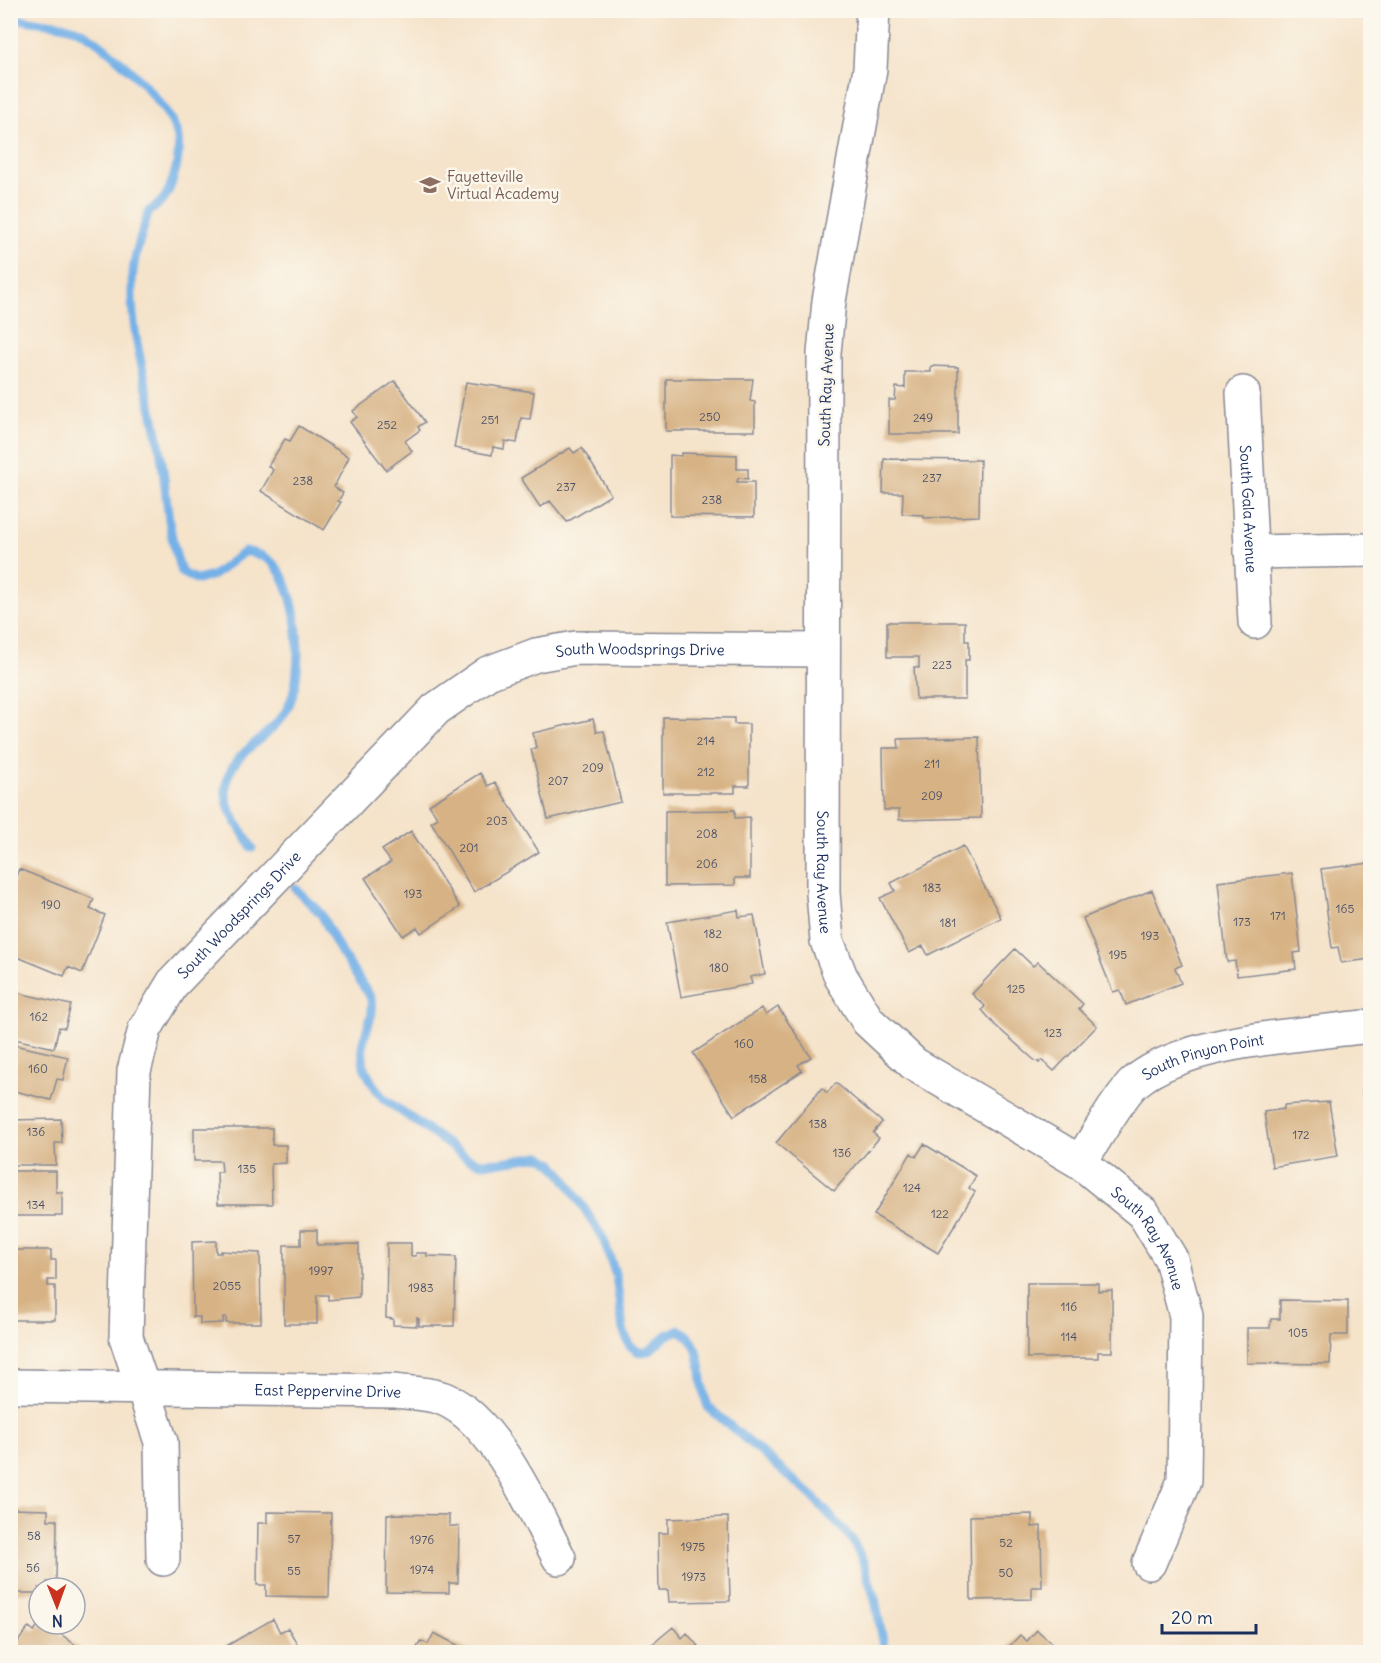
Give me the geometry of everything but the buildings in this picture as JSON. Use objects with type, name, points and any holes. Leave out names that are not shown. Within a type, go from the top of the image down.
[{"type":"street","name":"South Ray Avenue","points":[[873,10],[870,69],[829,301],[824,353],[823,893],[827,941],[841,977],[868,1021],[914,1064],[1080,1162],[1144,1214],[1171,1259],[1186,1316],[1184,1481],[1149,1563]]},
{"type":"street","name":"South Gala Avenue","points":[[1243,393],[1255,622]]},
{"type":"street","points":[[1251,552],[1371,550]]},
{"type":"street","name":"South Woodsprings Drive","points":[[163,1559],[161,1442],[145,1388],[126,1337],[134,1071],[145,1029],[173,983],[436,709],[488,673],[536,655],[576,648],[822,650]]},
{"type":"street","name":"South Pinyon Point","points":[[1080,1162],[1134,1083],[1169,1061],[1212,1047],[1371,1026]]},
{"type":"street","name":"East Peppervine Drive","points":[[10,1386],[394,1391],[443,1398],[477,1420],[524,1490],[559,1558]]},
{"type":"waterway","points":[[10,17],[74,28],[93,39],[108,50],[153,95],[174,126],[178,139],[178,159],[173,179],[164,198],[149,211],[135,257],[132,276],[132,305],[137,344],[162,459],[173,541],[182,573],[198,580],[214,575],[245,551],[267,559],[277,568],[285,581],[295,617],[298,658],[293,695],[280,719],[235,764],[226,786],[230,811],[252,848]]},
{"type":"waterway","points":[[295,888],[321,914],[339,949],[371,998],[372,1013],[362,1046],[364,1067],[383,1098],[467,1158],[480,1163],[540,1156],[552,1163],[564,1177],[603,1238],[616,1276],[623,1329],[629,1345],[639,1352],[649,1351],[667,1335],[679,1330],[688,1336],[698,1353],[708,1407],[811,1495],[851,1538],[862,1559],[875,1599],[885,1652]]},
{"type":"place","name":"Fayetteville Virtual Academy","points":[[430,185]]}]
